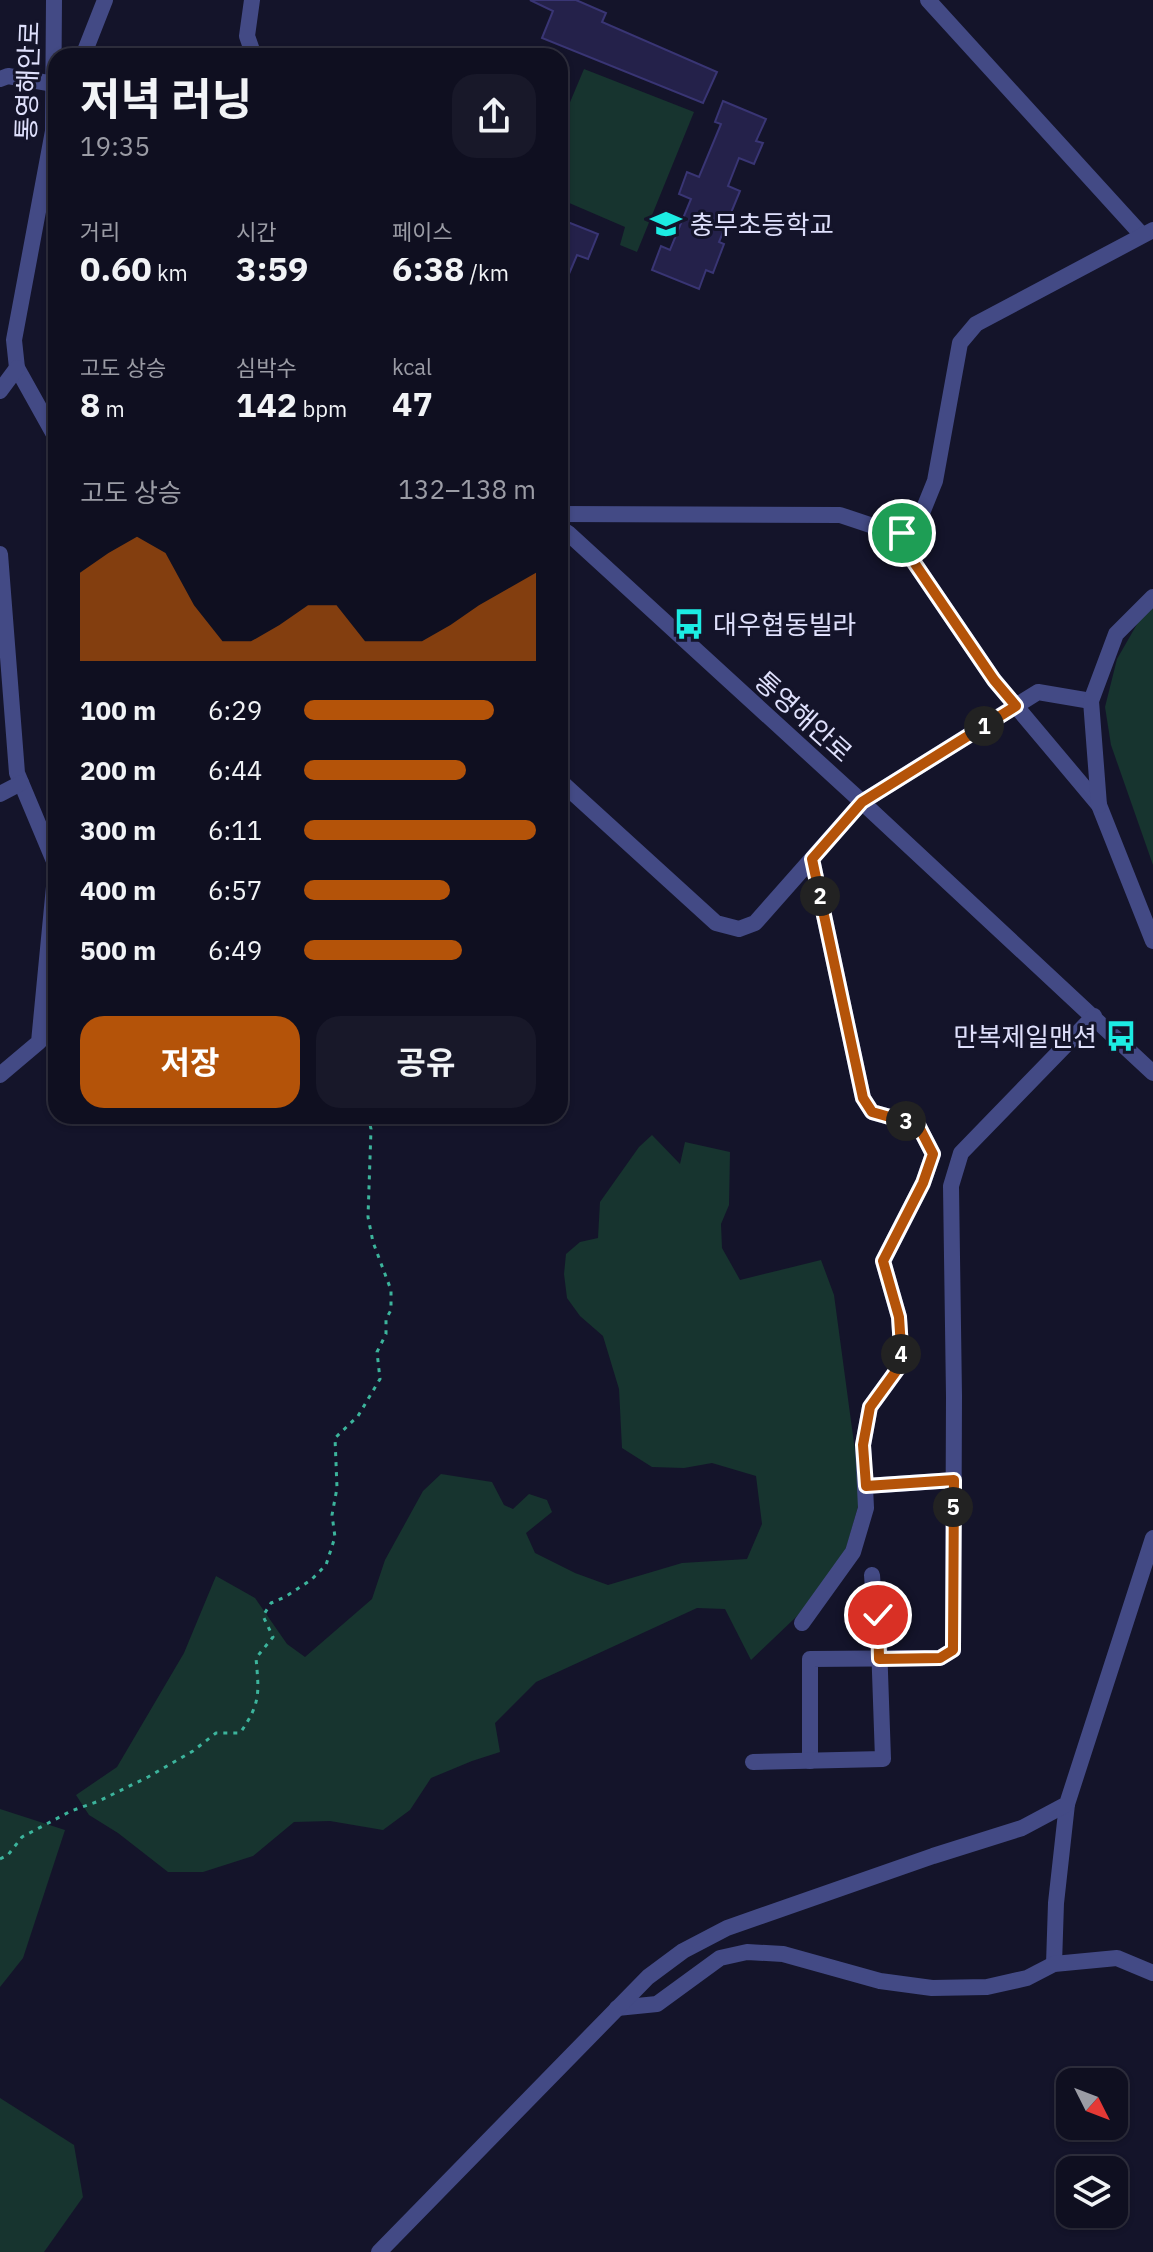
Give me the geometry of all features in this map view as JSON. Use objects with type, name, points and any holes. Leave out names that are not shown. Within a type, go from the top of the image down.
[{"type":"street","name":"통영해안로","points":[[54,0],[54,48]]},
{"type":"street","points":[[86,48],[105,0]]},
{"type":"street","points":[[251,48],[247,36],[252,0]]},
{"type":"street","points":[[568,514],[840,515],[902,533],[920,518],[935,481],[960,343],[968,333],[976,324],[1148,232],[928,0]]},
{"type":"street","points":[[0,79],[8,76],[48,83]]},
{"type":"street","name":"통영해안로","points":[[48,164],[14,340],[17,368],[48,424]]},
{"type":"street","points":[[0,391],[17,368]]},
{"type":"street","name":"통영해안로","points":[[568,533],[1153,1073]]},
{"type":"street","points":[[894,533],[994,680],[1099,805]]},
{"type":"street","points":[[0,554],[17,773],[48,847]]},
{"type":"street","points":[[1153,597],[1116,634],[1091,701],[1099,805],[1153,941]]},
{"type":"street","points":[[568,788],[716,923],[739,929],[755,923],[862,802],[1038,692],[1091,701]]},
{"type":"street","points":[[0,794],[21,783]]},
{"type":"street","points":[[802,1623],[853,1552],[866,1508],[863,1445],[870,1407],[902,1363],[899,1317],[883,1261],[923,1183],[933,1154],[918,1125],[872,1112],[863,1098],[812,859]]},
{"type":"street","points":[[0,1075],[39,1042],[48,949]]},
{"type":"street","points":[[810,1761],[810,1659],[940,1658],[953,1650],[951,1186],[961,1153],[1094,1016]]},
{"type":"street","points":[[866,1486],[954,1480]]},
{"type":"street","points":[[1054,1964],[1058,1875],[1067,1804],[1153,1538]]},
{"type":"street","points":[[753,1762],[883,1759],[878,1615],[872,1575]]},
{"type":"street","points":[[379,2252],[648,1977],[683,1951],[727,1928],[1022,1828],[1067,1804]]},
{"type":"street","points":[[617,2008],[657,2004],[720,1958],[747,1952],[783,1954],[880,1981],[932,1988],[987,1987],[1027,1978],[1054,1964],[1117,1958],[1153,1973]]},
{"type":"path","points":[[0,1859],[8,1855],[22,1837],[71,1811],[148,1777],[193,1751],[216,1733],[240,1733],[254,1713],[258,1688],[256,1658],[273,1637],[263,1616],[271,1603],[311,1580],[326,1565],[335,1537],[332,1515],[337,1488],[335,1438],[358,1416],[380,1379],[377,1352],[386,1334],[391,1290],[376,1253],[368,1217],[369,1124]]},
{"type":"green space","points":[[584,69],[694,112],[637,252],[620,245],[625,227],[568,202],[568,107]]},
{"type":"green space","points":[[1153,604],[1153,865],[1111,745],[1105,707],[1117,659],[1140,619]]},
{"type":"green space","points":[[652,1135],[680,1164],[685,1142],[730,1152],[729,1205],[721,1224],[722,1248],[740,1280],[821,1260],[834,1295],[858,1473],[859,1503],[838,1577],[751,1660],[725,1609],[697,1608],[536,1682],[495,1723],[500,1752],[431,1778],[410,1810],[383,1830],[330,1821],[294,1822],[253,1856],[203,1872],[168,1872],[89,1815],[76,1795],[117,1767],[184,1653],[216,1576],[255,1598],[287,1644],[305,1657],[372,1599],[385,1560],[423,1491],[441,1474],[492,1482],[504,1505],[513,1509],[529,1494],[547,1500],[552,1512],[526,1533],[535,1553],[608,1585],[682,1563],[747,1559],[762,1524],[756,1476],[712,1463],[684,1468],[652,1467],[622,1448],[619,1389],[603,1336],[580,1316],[567,1298],[564,1274],[566,1254],[580,1242],[598,1238],[600,1202],[639,1147]]},
{"type":"green space","points":[[0,1809],[65,1830],[23,1958],[0,1987]]},
{"type":"green space","points":[[0,2098],[74,2145],[83,2197],[44,2252],[0,2252]]},
{"type":"building","points":[[530,0],[576,0],[606,13],[602,22],[717,72],[703,103],[542,38],[553,11]]},
{"type":"building","points":[[723,101],[766,119],[756,141],[763,143],[754,164],[739,158],[728,186],[740,191],[719,242],[724,244],[713,273],[706,270],[699,289],[652,270],[661,246],[670,250],[691,199],[679,194],[687,172],[699,177],[721,124],[715,122]]},
{"type":"building","points":[[568,222],[598,234],[588,259],[577,255],[568,276]]},
{"type":"place","name":"충무초등학교","points":[[666,224]]},
{"type":"place","name":"대우협동빌라","points":[[689,624]]},
{"type":"place","name":"만복제일맨션","points":[[1121,1036]]},
{"type":"route","points":[[878,1615],[879,1659],[940,1658],[953,1650],[954,1480],[866,1486],[863,1445],[870,1407],[902,1363],[899,1317],[883,1261],[923,1183],[933,1154],[918,1125],[872,1112],[863,1098],[812,859],[862,802],[1016,706],[994,680],[894,533],[902,533]]}]
